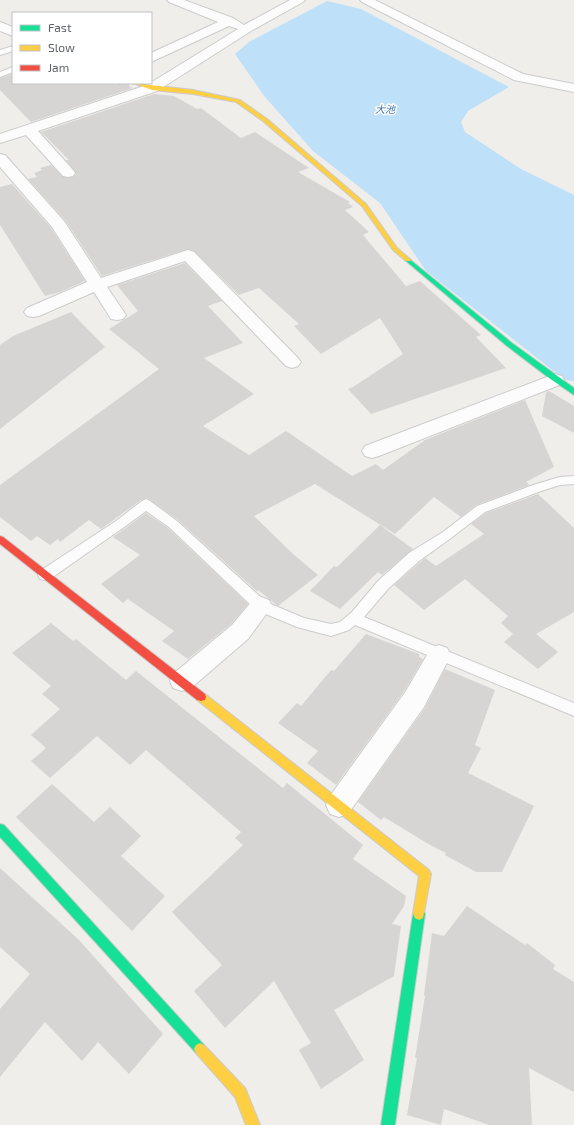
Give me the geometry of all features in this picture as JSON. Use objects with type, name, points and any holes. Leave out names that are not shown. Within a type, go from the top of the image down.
[{"type":"street","points":[[174,0],[247,28]]},
{"type":"street","points":[[0,139],[152,88],[247,28],[299,0]]},
{"type":"street","points":[[366,0],[519,77],[574,88]]},
{"type":"street","points":[[152,58],[229,21]]},
{"type":"street","points":[[0,26],[12,32]]},
{"type":"street","points":[[139,84],[152,88],[193,92],[238,101],[265,120],[364,205],[395,249],[457,303],[555,380],[574,392]]},
{"type":"street","points":[[29,129],[68,172]]},
{"type":"street","points":[[0,158],[58,224],[117,315]]},
{"type":"street","points":[[33,312],[98,284],[188,255],[292,362]]},
{"type":"street","points":[[372,451],[555,380]]},
{"type":"street","points":[[0,539],[425,874],[388,1125]]},
{"type":"street","points":[[182,681],[240,632],[261,606]]},
{"type":"street","points":[[339,805],[415,699],[439,655]]},
{"type":"street","points":[[0,828],[240,1093],[253,1125]]},
{"type":"lane","points":[[0,53],[12,48]]},
{"type":"lane","points":[[0,75],[12,70]]},
{"type":"lane","points":[[45,575],[120,524],[146,504],[173,524],[261,606],[302,623],[331,630],[344,626],[354,619],[383,585],[414,557],[447,535],[481,509],[537,488],[560,481],[574,480]]},
{"type":"lane","points":[[354,619],[574,710]]},
{"type":"water","name":"大池","points":[[327,1],[361,9],[509,87],[468,111],[461,122],[465,132],[521,169],[574,195],[574,381],[565,380],[426,271],[380,203],[313,151],[265,97],[235,54],[249,42]]},
{"type":"building","points":[[12,74],[12,84],[128,84],[130,87],[133,88],[31,122],[0,90],[0,78]]},
{"type":"building","points":[[154,94],[174,96],[197,109],[201,108],[241,138],[255,132],[309,168],[298,172],[350,202],[348,203],[353,207],[345,210],[369,232],[363,235],[406,286],[420,281],[481,335],[476,337],[506,368],[371,414],[348,389],[403,354],[380,318],[321,354],[294,326],[299,324],[259,288],[239,295],[194,251],[188,249],[102,276],[65,220],[28,179],[37,177],[34,173],[42,170],[40,168],[51,165],[63,177],[73,177],[76,174],[66,160],[69,160],[41,132]]},
{"type":"building","points":[[12,184],[51,228],[85,281],[60,292],[45,296],[0,225],[0,187]]},
{"type":"building","points":[[185,263],[222,301],[208,306],[243,343],[204,358],[254,394],[203,426],[249,455],[286,431],[352,476],[376,464],[383,470],[425,440],[525,400],[554,467],[526,482],[529,485],[476,505],[461,517],[434,497],[395,534],[315,484],[254,516],[293,554],[318,575],[278,606],[258,590],[258,592],[178,520],[147,498],[141,500],[101,529],[89,520],[60,542],[58,539],[50,545],[37,536],[31,541],[0,517],[0,485],[159,369],[109,329],[138,311],[117,285]]},
{"type":"building","points":[[71,312],[105,347],[0,429],[0,345],[13,336]]},
{"type":"building","points":[[549,391],[574,406],[574,433],[542,416],[546,392]]},
{"type":"building","points":[[538,494],[574,528],[574,612],[536,634],[558,652],[538,669],[504,642],[513,634],[501,623],[508,616],[465,579],[424,610],[394,585],[425,558],[436,566],[484,534],[471,524],[486,513]]},
{"type":"building","points":[[146,513],[168,528],[248,604],[231,624],[188,659],[162,641],[174,631],[128,599],[123,603],[101,584],[140,555],[113,537]]},
{"type":"building","points":[[380,525],[413,549],[382,575],[378,572],[340,609],[310,591],[334,566],[337,567]]},
{"type":"building","points":[[51,623],[73,641],[76,639],[126,680],[136,671],[283,788],[287,783],[363,845],[353,859],[406,896],[404,906],[392,924],[401,926],[394,976],[334,1010],[364,1060],[321,1089],[299,1050],[311,1043],[274,981],[225,1028],[194,991],[222,965],[172,912],[243,845],[235,838],[241,832],[146,750],[130,765],[97,736],[50,778],[31,761],[46,748],[31,735],[60,709],[42,694],[51,686],[12,653]]},
{"type":"building","points":[[366,634],[419,654],[419,657],[423,659],[405,690],[336,785],[307,763],[318,751],[278,723],[297,703],[301,706],[331,670],[334,671]]},
{"type":"building","points":[[445,669],[495,690],[475,745],[481,748],[468,773],[534,806],[502,872],[476,872],[445,855],[446,853],[384,817],[381,820],[358,802],[425,708]]},
{"type":"building","points":[[52,784],[94,822],[110,807],[141,836],[121,856],[165,896],[132,931],[16,817]]},
{"type":"building","points":[[0,868],[79,940],[163,1034],[129,1074],[98,1042],[82,1061],[45,1022],[0,1077],[0,1009],[30,974],[0,947]]},
{"type":"building","points":[[467,906],[525,945],[527,943],[555,965],[553,969],[574,982],[574,1092],[529,1068],[532,1125],[489,1125],[444,1109],[441,1125],[407,1115],[417,1058],[415,1058],[425,996],[432,933],[444,936]]},
{"type":"traffic: fast","points":[[408,260],[510,345],[574,392]]},
{"type":"traffic: fast","points":[[0,829],[200,1049]]},
{"type":"traffic: fast","points":[[388,1125],[419,914]]},
{"type":"traffic: slow","points":[[139,84],[152,88],[193,92],[238,101],[265,120],[364,205],[395,249],[408,260]]},
{"type":"traffic: slow","points":[[201,697],[425,874],[419,914]]},
{"type":"traffic: slow","points":[[200,1049],[240,1093],[253,1125]]},
{"type":"traffic: jam","points":[[0,539],[201,697]]}]
